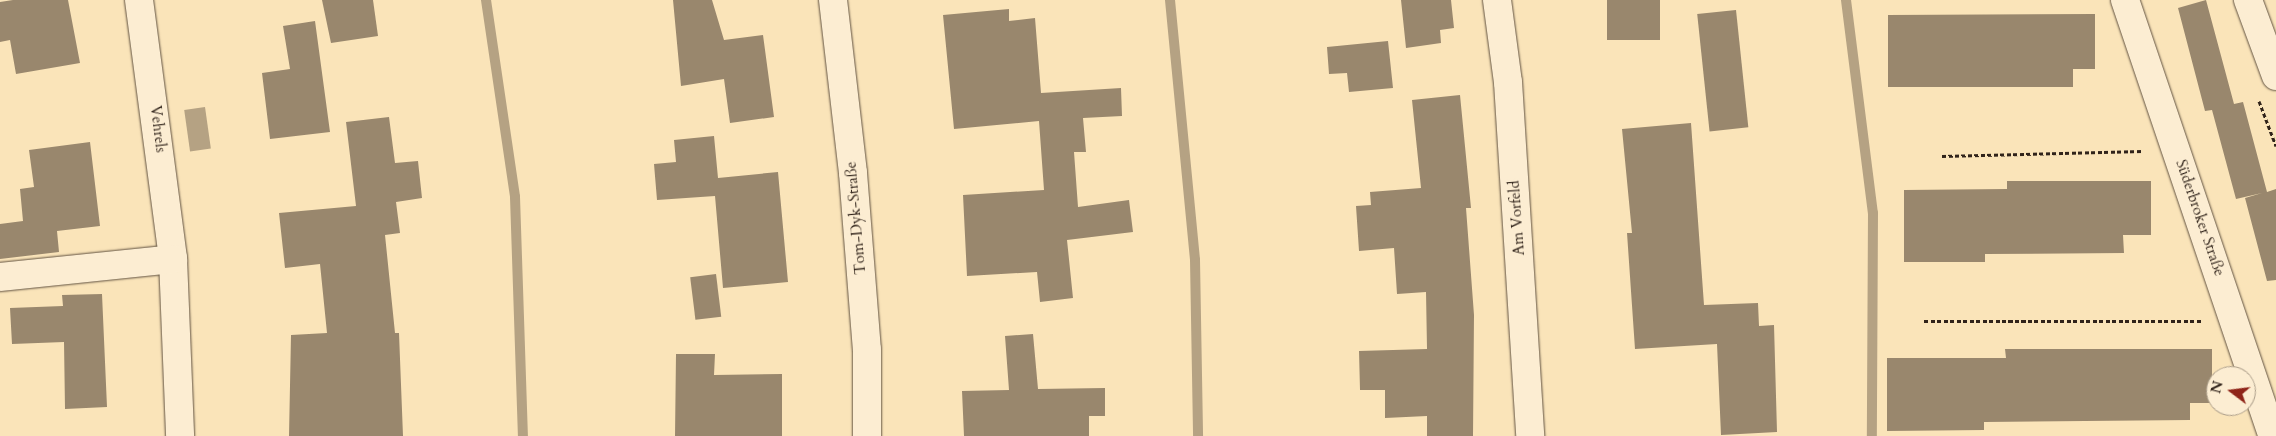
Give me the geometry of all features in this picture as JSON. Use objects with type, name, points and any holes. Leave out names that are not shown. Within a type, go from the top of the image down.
[{"type":"street","name":"Vehrels","points":[[139,0],[173,259],[180,436]]},
{"type":"street","name":"Tom-Dyk-Straße","points":[[833,0],[853,173],[867,350],[867,436]]},
{"type":"street","name":"Am Vorfeld","points":[[1497,0],[1509,102],[1530,436]]},
{"type":"street","name":"Süderbroker Straße","points":[[2125,0],[2273,436]]},
{"type":"street","points":[[2248,0],[2276,76]]},
{"type":"street","points":[[0,277],[173,259]]},
{"type":"path","points":[[1942,156],[2176,150]]},
{"type":"path","points":[[1924,321],[2235,321]]},
{"type":"shaded area","points":[[205,107],[211,149],[190,152],[184,110]]},
{"type":"building","points":[[13,0],[68,0],[80,63],[16,74],[10,40],[0,42],[0,2]]},
{"type":"building","points":[[322,0],[373,0],[378,36],[331,43]]},
{"type":"building","points":[[673,0],[712,0],[724,40],[763,35],[774,117],[730,123],[724,79],[681,86]]},
{"type":"building","points":[[1401,0],[1451,0],[1454,28],[1440,30],[1441,43],[1406,48]]},
{"type":"building","points":[[1607,0],[1660,0],[1660,40],[1607,40]]},
{"type":"building","points":[[2206,0],[2234,104],[2243,102],[2267,192],[2276,189],[2276,280],[2267,281],[2245,198],[2262,193],[2236,199],[2212,110],[2205,111],[2178,8]]},
{"type":"building","points":[[1009,9],[1009,21],[1035,18],[1041,93],[1121,88],[1122,116],[1083,118],[1086,152],[1074,152],[1078,207],[1129,200],[1133,232],[1067,240],[1073,298],[1040,302],[1037,272],[967,276],[963,195],[1044,190],[1039,121],[954,129],[943,15]]},
{"type":"building","points":[[1736,10],[1748,127],[1710,131],[1697,14]]},
{"type":"building","points":[[2095,14],[2095,69],[2073,69],[2073,87],[1888,87],[1888,15]]},
{"type":"building","points":[[315,21],[330,132],[270,139],[262,73],[290,69],[283,26]]},
{"type":"building","points":[[1388,41],[1393,88],[1349,92],[1347,73],[1329,74],[1327,47]]},
{"type":"building","points":[[1460,95],[1471,208],[1466,208],[1474,315],[1473,436],[1427,436],[1427,416],[1385,418],[1385,390],[1360,390],[1359,351],[1427,349],[1426,292],[1397,294],[1394,248],[1359,251],[1356,206],[1371,205],[1370,192],[1421,188],[1412,100]]},
{"type":"building","points":[[389,117],[395,163],[418,161],[422,198],[396,202],[400,233],[385,235],[395,333],[399,333],[403,436],[289,436],[291,335],[327,333],[320,264],[285,268],[279,213],[356,206],[346,122]]},
{"type":"building","points":[[1691,123],[1704,305],[1758,303],[1759,326],[1774,325],[1777,432],[1721,435],[1717,344],[1635,349],[1627,233],[1632,233],[1622,129]]},
{"type":"building","points":[[714,136],[718,178],[778,172],[788,282],[723,288],[715,196],[657,200],[654,164],[676,162],[674,140]]},
{"type":"building","points":[[90,142],[100,226],[57,231],[59,252],[0,259],[0,224],[23,221],[20,189],[34,187],[29,150]]},
{"type":"building","points":[[2007,181],[2151,181],[2151,235],[2123,235],[2124,253],[1985,254],[1985,262],[1904,262],[1904,190],[2007,189]]},
{"type":"building","points":[[716,274],[721,317],[695,320],[690,277]]},
{"type":"building","points":[[102,294],[107,407],[65,409],[64,342],[12,344],[10,308],[63,306],[62,295]]},
{"type":"building","points":[[1033,334],[1038,389],[1105,388],[1105,416],[1089,416],[1089,436],[964,436],[962,391],[1009,390],[1005,336]]},
{"type":"building","points":[[2005,349],[2212,349],[2212,366],[2206,366],[2206,403],[2190,403],[2190,420],[1984,422],[1984,430],[1887,431],[1887,358],[2006,358]]},
{"type":"building","points":[[676,354],[715,354],[714,375],[782,374],[782,436],[675,436]]},
{"type":"waterway","points":[[486,0],[515,197],[523,436]]},
{"type":"waterway","points":[[1170,0],[1195,260],[1198,436]]},
{"type":"waterway","points":[[1846,0],[1873,213],[1872,436]]}]
